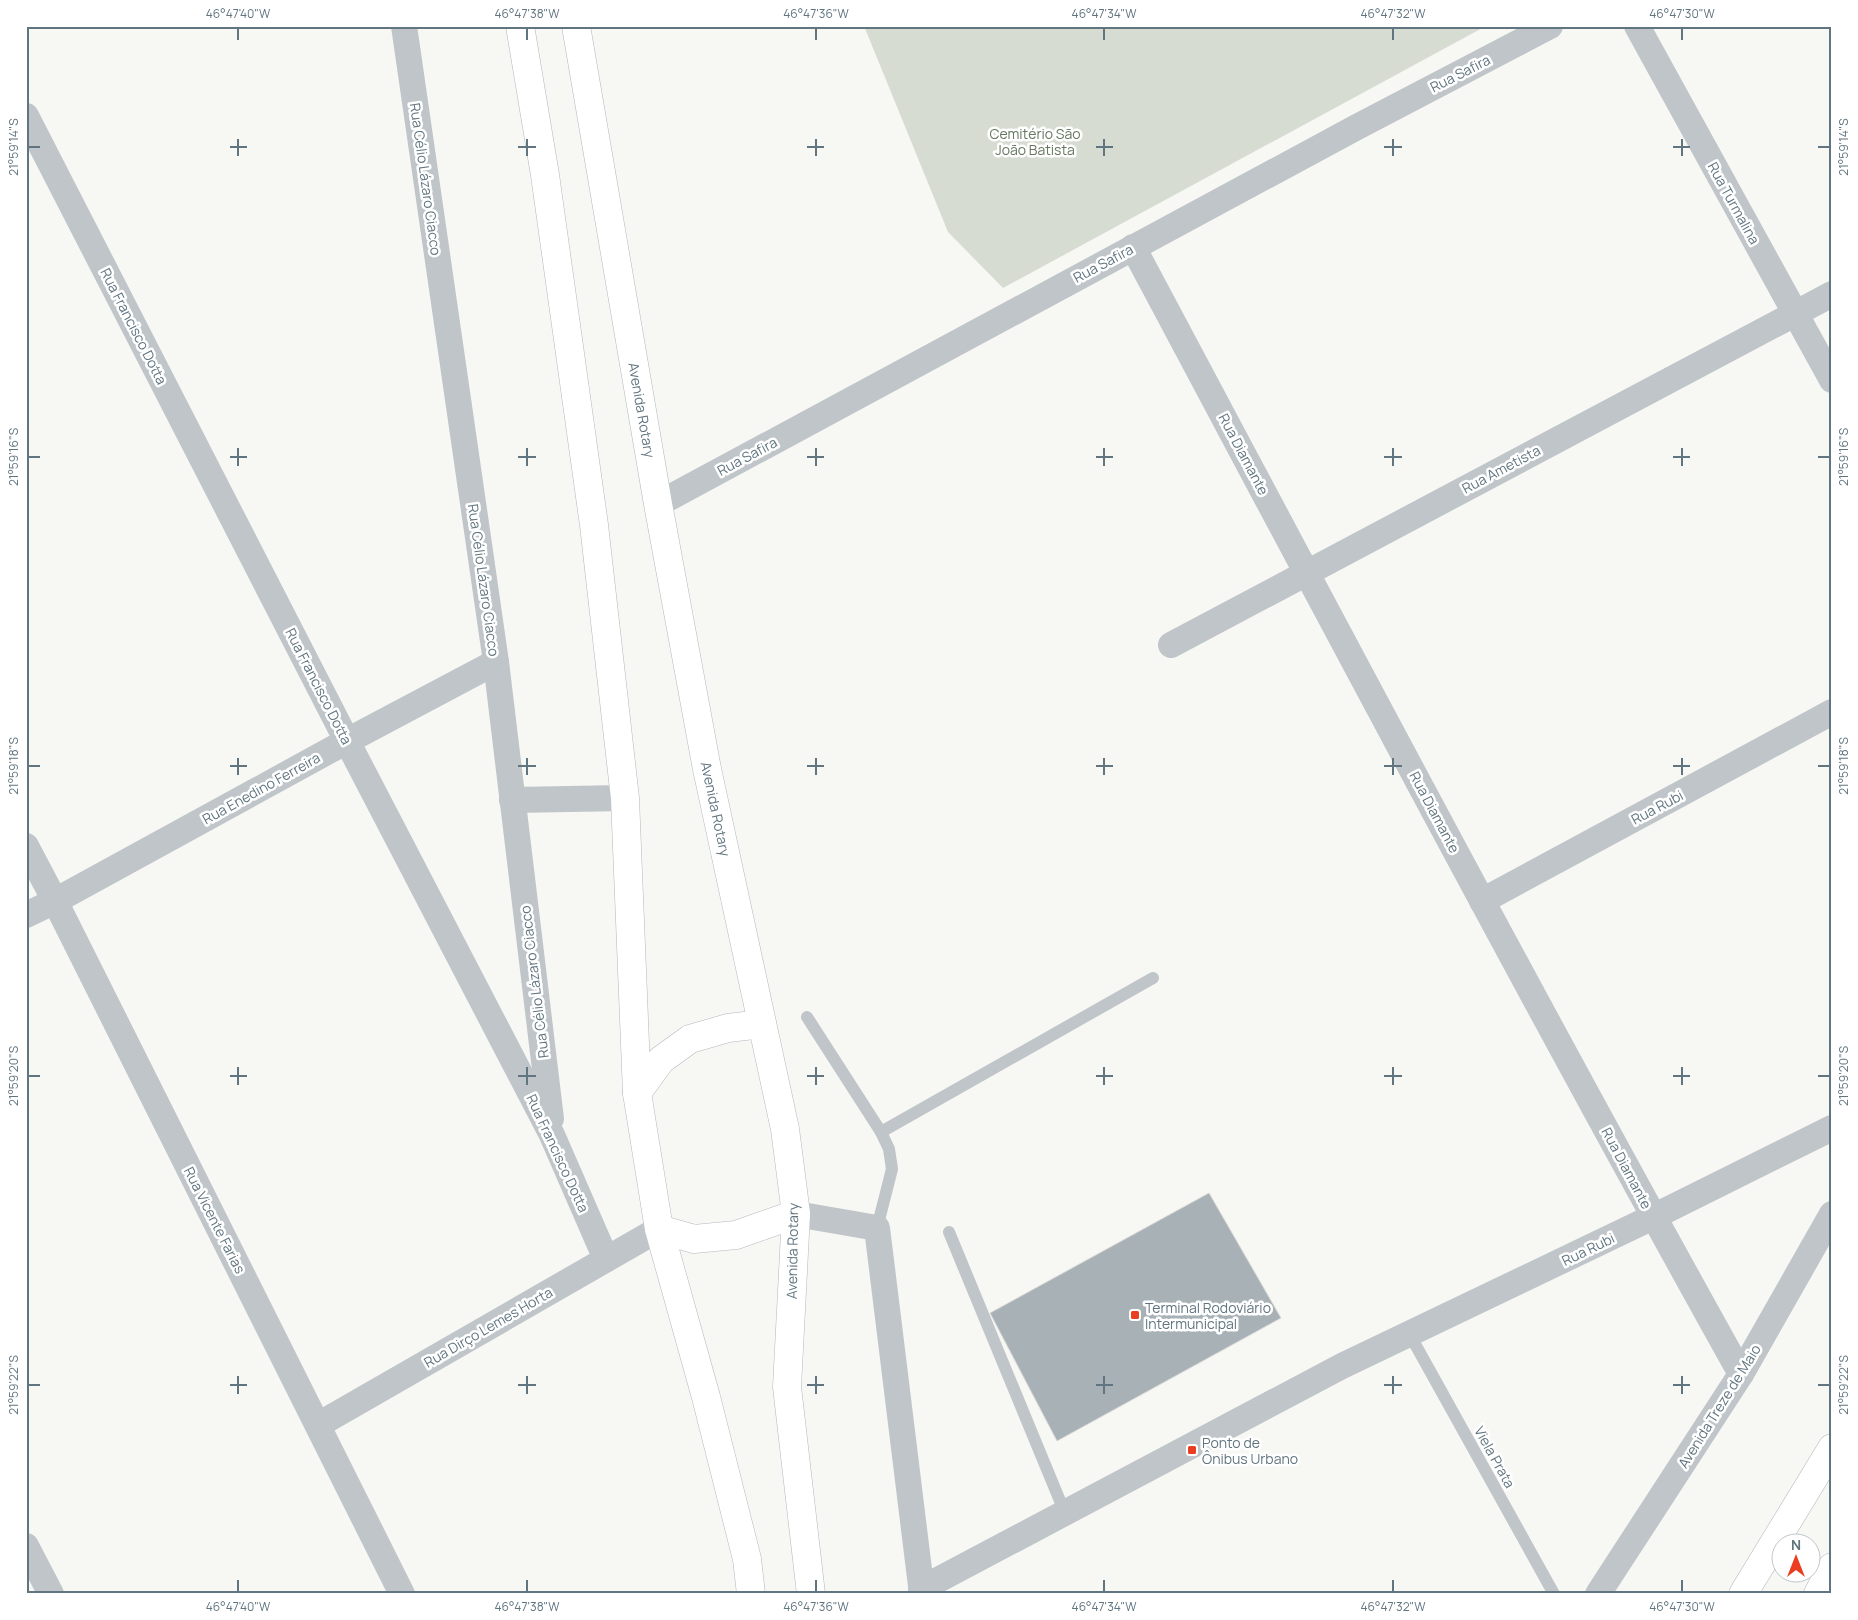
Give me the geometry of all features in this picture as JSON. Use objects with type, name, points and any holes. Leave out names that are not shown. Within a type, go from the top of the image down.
[{"type":"main road","points":[[520,26],[545,174],[594,525],[625,798],[637,1093],[659,1229],[709,1406],[747,1559],[751,1594]]},
{"type":"main road","name":"Avenida Rotary","points":[[576,26],[658,504],[707,769],[785,1129],[796,1214],[787,1387],[811,1594]]},
{"type":"main road","points":[[637,1093],[661,1060],[690,1039],[728,1028],[762,1024]]},
{"type":"main road","points":[[659,1229],[694,1239],[736,1235],[796,1214]]},
{"type":"main road","points":[[1746,1589],[1832,1448]]},
{"type":"main road","points":[[1818,1594],[1832,1568]]},
{"type":"street","name":"Rua Célio Lázaro Ciacco","points":[[404,26],[496,662],[552,1135]]},
{"type":"street","name":"Rua Safira","points":[[658,504],[1133,247],[1550,26]]},
{"type":"street","name":"Rua Turmalina","points":[[1637,26],[1832,380]]},
{"type":"street","name":"Rua Francisco Dotta","points":[[26,116],[552,1135],[606,1258]]},
{"type":"street","name":"Rua Diamante","points":[[1133,247],[1482,902],[1653,1217],[1741,1374]]},
{"type":"street","name":"Rua Ametista","points":[[1171,645],[1832,294]]},
{"type":"street","name":"Rua Enedino Ferreira","points":[[26,915],[496,662]]},
{"type":"street","name":"Rua Rubi","points":[[1482,902],[1832,712]]},
{"type":"street","points":[[512,800],[625,798]]},
{"type":"street","name":"Rua Vicente Farias","points":[[26,846],[402,1594]]},
{"type":"street","name":"Rua Rubi","points":[[921,1591],[1342,1366],[1653,1217],[1832,1128]]},
{"type":"street","points":[[796,1214],[877,1228],[921,1591]]},
{"type":"street","name":"Avenida Treze de Maio","points":[[1598,1594],[1741,1374],[1832,1214]]},
{"type":"street","name":"Rua Dirço Lemes Horta","points":[[318,1425],[659,1229]]},
{"type":"street","points":[[26,1546],[51,1594]]},
{"type":"lane","points":[[881,1132],[1154,978]]},
{"type":"lane","points":[[807,1017],[881,1132],[888,1149],[892,1169],[877,1228]]},
{"type":"lane","points":[[949,1232],[1065,1513]]},
{"type":"lane","name":"Viela Prata","points":[[1410,1335],[1554,1594]]},
{"type":"green space","name":"Cemitério São João Batista","points":[[864,26],[1486,26],[1003,288],[948,232]]},
{"type":"building","name":"Terminal Rodoviário Intermunicipal","points":[[1209,1193],[1281,1318],[1057,1441],[990,1313]]},
{"type":"place","name":"Terminal Rodoviário Intermunicipal","points":[[1135,1315]]},
{"type":"place","name":"Ponto de Ônibus Urbano","points":[[1192,1450]]}]
